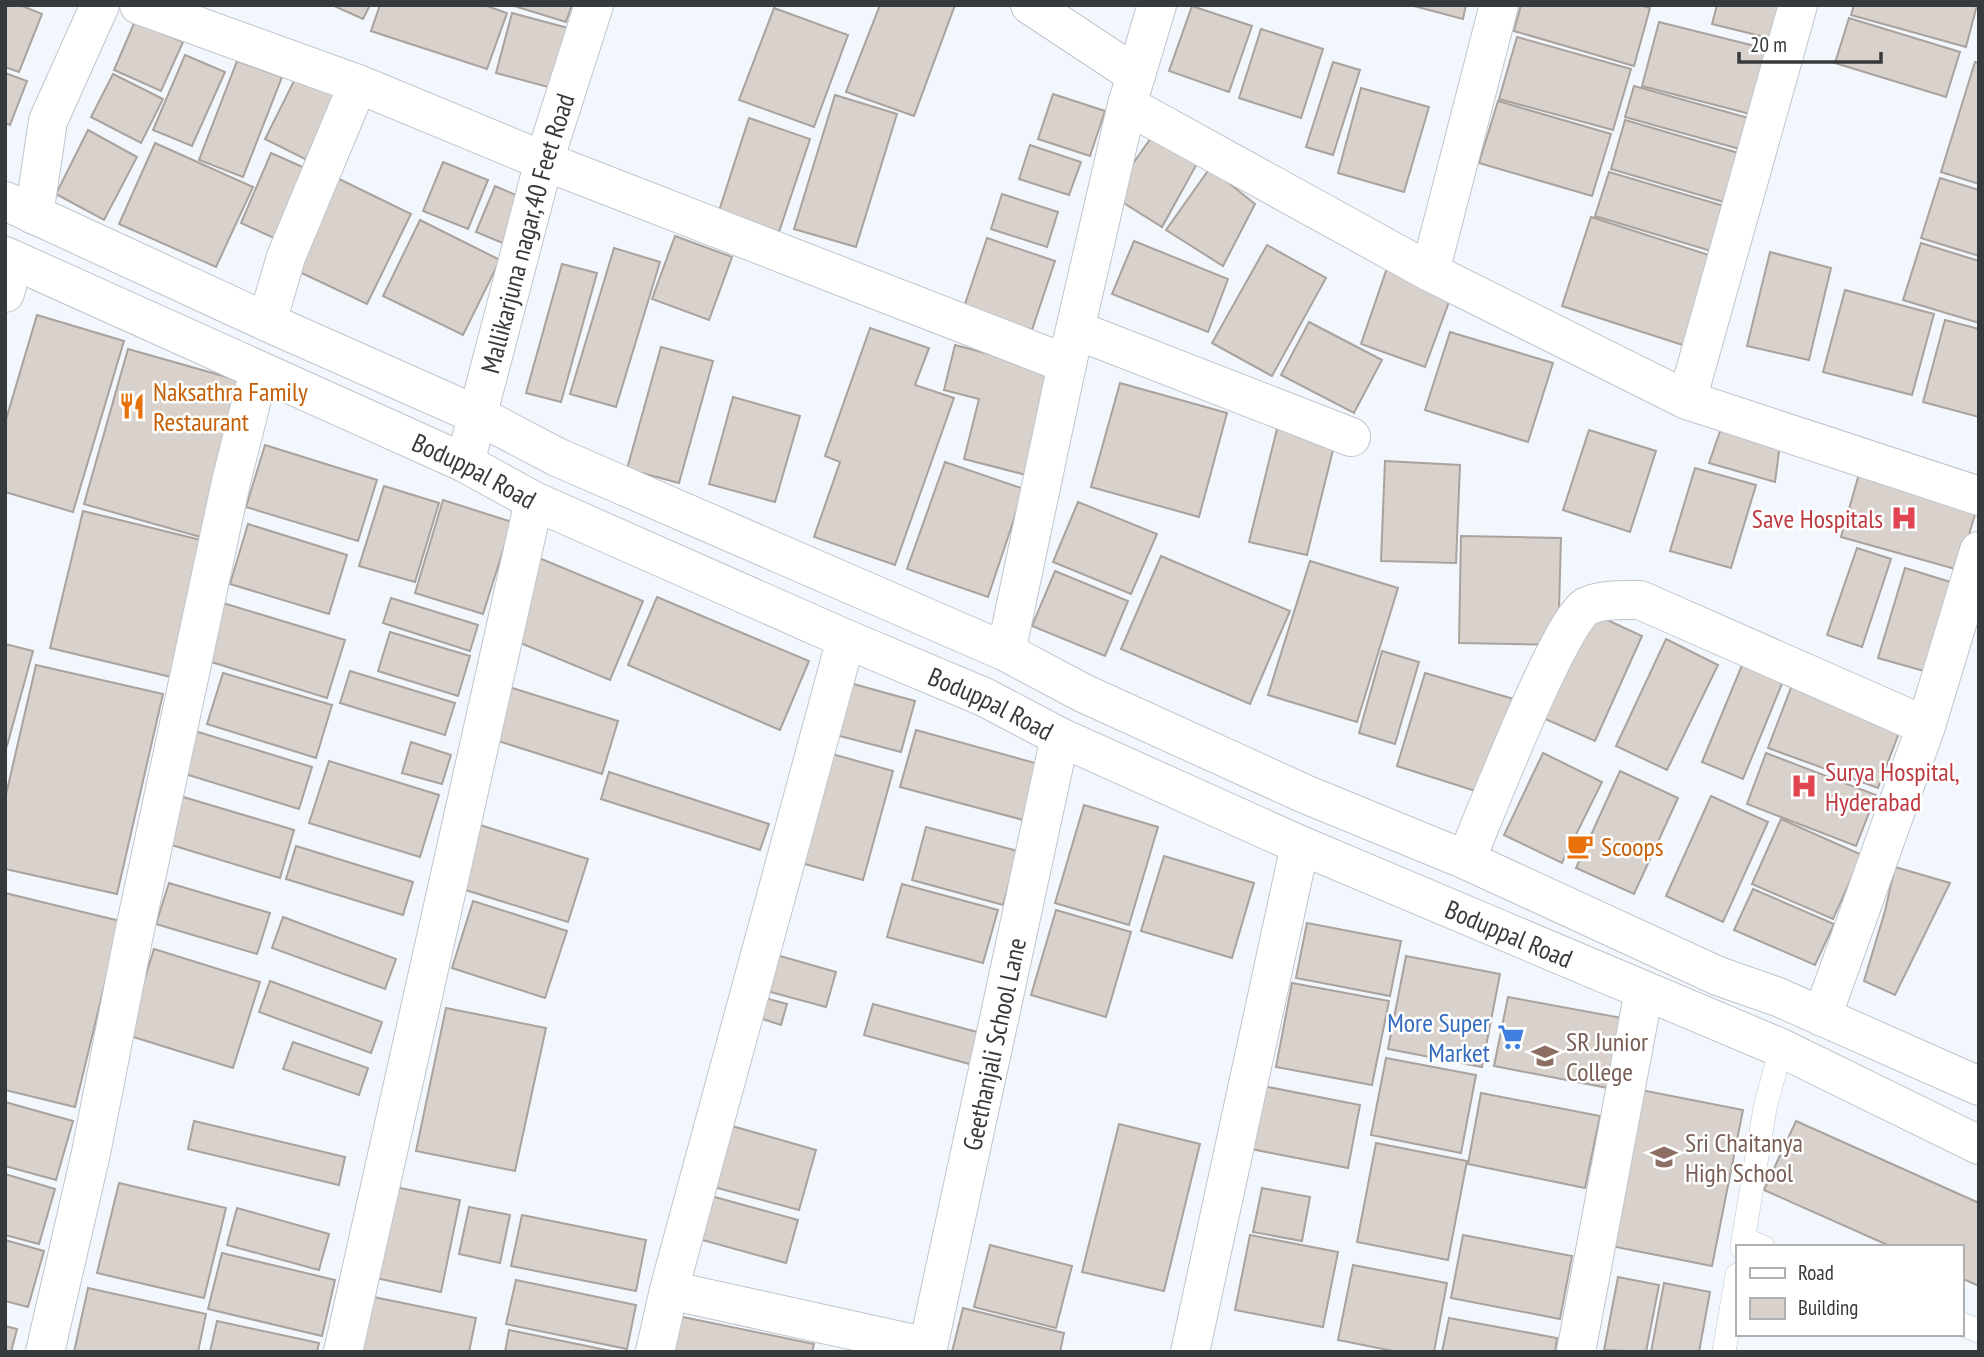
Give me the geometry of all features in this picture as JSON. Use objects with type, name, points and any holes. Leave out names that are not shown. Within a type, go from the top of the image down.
[{"type":"street","points":[[20,208],[48,121],[100,5]]},
{"type":"street","points":[[139,5],[358,84],[544,161],[1072,347],[1351,437]]},
{"type":"street","name":"Mallikarjuna nagar,40 Feet Road","points":[[465,463],[544,161],[594,5]]},
{"type":"street","points":[[1030,5],[1131,90],[1430,272],[1687,400],[1979,496]]},
{"type":"street","points":[[1006,653],[1131,90],[1157,5]]},
{"type":"street","points":[[1430,272],[1499,5]]},
{"type":"street","points":[[1687,400],[1798,5]]},
{"type":"street","points":[[267,322],[286,257],[358,84]]},
{"type":"street","name":"Boduppal Road","points":[[20,208],[477,415],[569,462],[1006,653],[1083,693],[1305,794],[1466,860],[1718,976],[1778,997],[1979,1086]]},
{"type":"street","name":"Boduppal Road","points":[[8,270],[258,371],[465,463],[534,501],[984,697],[1060,737],[1300,845],[1781,1048],[1979,1146]]},
{"type":"street","points":[[45,1352],[91,1153],[134,934],[231,482],[258,371]]},
{"type":"street","points":[[343,1352],[534,501]]},
{"type":"street","points":[[1822,1017],[1926,726],[1979,551]]},
{"type":"street","points":[[1466,860],[1539,686],[1567,628],[1585,606],[1615,600],[1640,600],[1926,726]]},
{"type":"street","points":[[655,1352],[669,1290],[846,639]]},
{"type":"street","name":"Geethanjali School Lane","points":[[927,1350],[1060,737]]},
{"type":"street","points":[[1190,1352],[1300,845]]},
{"type":"street","points":[[1576,1352],[1644,991]]},
{"type":"street","points":[[669,1290],[927,1350]]},
{"type":"lane","points":[[1750,1244],[1765,1108],[1781,1048]]},
{"type":"lane","points":[[1724,1352],[1736,1281]]},
{"type":"building","points":[[7,5],[20,5],[42,14],[19,72],[5,67]]},
{"type":"building","points":[[332,5],[370,5],[363,19]]},
{"type":"building","points":[[380,5],[484,5],[507,13],[487,69],[371,31]]},
{"type":"building","points":[[511,5],[572,5],[566,22]]},
{"type":"building","points":[[880,5],[955,5],[914,116],[846,92]]},
{"type":"building","points":[[1410,5],[1466,5],[1463,19]]},
{"type":"building","points":[[1521,5],[1639,5],[1650,8],[1634,66],[1514,31]]},
{"type":"building","points":[[1717,5],[1782,5],[1773,39],[1712,24]]},
{"type":"building","points":[[1854,5],[1977,5],[1966,47],[1851,15]]},
{"type":"building","points":[[1192,6],[1252,26],[1229,92],[1169,71]]},
{"type":"building","points":[[774,8],[848,35],[814,127],[739,100]]},
{"type":"building","points":[[512,13],[568,28],[552,88],[496,73]]},
{"type":"building","points":[[1849,18],[1960,52],[1946,97],[1835,63]]},
{"type":"building","points":[[135,21],[183,42],[161,91],[114,70]]},
{"type":"building","points":[[1659,22],[1771,50],[1754,115],[1642,86]]},
{"type":"building","points":[[1261,29],[1323,49],[1301,118],[1239,98]]},
{"type":"building","points":[[1517,37],[1631,69],[1613,130],[1499,99]]},
{"type":"building","points":[[185,55],[225,72],[192,146],[153,130]]},
{"type":"building","points":[[237,61],[282,77],[243,177],[199,160]]},
{"type":"building","points":[[1333,62],[1360,70],[1333,155],[1306,147]]},
{"type":"building","points":[[1975,62],[1979,63],[1979,184],[1941,172]]},
{"type":"building","points":[[5,73],[27,81],[10,125],[5,123]]},
{"type":"building","points":[[113,74],[163,99],[141,143],[91,117]]},
{"type":"building","points":[[297,75],[343,98],[311,162],[265,139]]},
{"type":"building","points":[[1634,86],[1752,119],[1743,150],[1625,117]]},
{"type":"building","points":[[1361,88],[1429,107],[1404,192],[1338,173]]},
{"type":"building","points":[[1053,94],[1105,111],[1090,156],[1038,139]]},
{"type":"building","points":[[835,95],[897,114],[856,247],[794,229]]},
{"type":"building","points":[[1498,101],[1611,134],[1592,196],[1479,163]]},
{"type":"building","points":[[749,118],[810,139],[779,232],[719,211]]},
{"type":"building","points":[[1625,120],[1742,154],[1727,203],[1611,169]]},
{"type":"building","points":[[88,130],[137,157],[104,220],[56,194]]},
{"type":"building","points":[[1153,135],[1199,160],[1162,227],[1111,195]]},
{"type":"building","points":[[155,143],[253,187],[216,267],[119,224]]},
{"type":"building","points":[[1030,145],[1081,162],[1069,195],[1019,179]]},
{"type":"building","points":[[271,153],[305,168],[276,239],[241,223]]},
{"type":"building","points":[[443,162],[488,180],[468,229],[423,211]]},
{"type":"building","points":[[1210,168],[1255,204],[1223,266],[1166,230]]},
{"type":"building","points":[[1609,172],[1734,209],[1721,254],[1595,216]]},
{"type":"building","points":[[335,177],[411,214],[367,304],[291,268]]},
{"type":"building","points":[[1940,178],[1979,190],[1979,256],[1921,238]]},
{"type":"building","points":[[495,186],[525,199],[505,244],[476,232]]},
{"type":"building","points":[[1002,194],[1058,212],[1047,247],[991,229]]},
{"type":"building","points":[[1591,217],[1724,260],[1695,349],[1562,306]]},
{"type":"building","points":[[420,220],[500,260],[463,335],[383,296]]},
{"type":"building","points":[[675,236],[732,257],[709,320],[652,299]]},
{"type":"building","points":[[987,238],[1055,261],[1032,330],[964,307]]},
{"type":"building","points":[[1134,241],[1228,279],[1208,332],[1112,294]]},
{"type":"building","points":[[1921,243],[1979,261],[1979,323],[1903,300]]},
{"type":"building","points":[[1267,245],[1326,278],[1272,376],[1212,343]]},
{"type":"building","points":[[614,248],[660,262],[616,407],[570,394]]},
{"type":"building","points":[[1770,252],[1831,268],[1809,360],[1747,346]]},
{"type":"building","points":[[562,264],[597,273],[561,402],[526,393]]},
{"type":"building","points":[[1387,268],[1453,291],[1425,367],[1361,344]]},
{"type":"building","points":[[1845,290],[1934,314],[1912,395],[1823,372]]},
{"type":"building","points":[[37,315],[124,341],[73,512],[5,492],[5,423]]},
{"type":"building","points":[[1945,320],[1979,329],[1979,417],[1923,402]]},
{"type":"building","points":[[1309,322],[1382,360],[1354,413],[1281,375]]},
{"type":"building","points":[[870,328],[929,348],[915,385],[954,398],[895,565],[814,537],[840,462],[825,456]]},
{"type":"building","points":[[1450,332],[1553,363],[1528,442],[1425,410]]},
{"type":"building","points":[[955,345],[1061,373],[1034,477],[964,459],[979,399],[944,390]]},
{"type":"building","points":[[661,347],[713,361],[679,483],[627,469]]},
{"type":"building","points":[[128,349],[248,383],[204,538],[84,504]]},
{"type":"building","points":[[1120,383],[1227,413],[1199,517],[1091,487]]},
{"type":"building","points":[[733,397],[800,416],[775,502],[709,484]]},
{"type":"building","points":[[1725,417],[1781,437],[1775,482],[1709,463]]},
{"type":"building","points":[[1277,429],[1335,442],[1307,555],[1249,542]]},
{"type":"building","points":[[1589,430],[1656,451],[1630,532],[1563,510]]},
{"type":"building","points":[[265,445],[377,480],[358,541],[246,507]]},
{"type":"building","points":[[1385,461],[1460,465],[1456,563],[1381,561]]},
{"type":"building","points":[[945,462],[1024,489],[988,597],[907,569]]},
{"type":"building","points":[[1861,467],[1979,500],[1959,570],[1841,537]]},
{"type":"building","points":[[1695,468],[1756,485],[1731,568],[1670,551]]},
{"type":"building","points":[[384,486],[439,503],[415,582],[359,566]]},
{"type":"building","points":[[443,500],[512,522],[483,614],[415,593]]},
{"type":"building","points":[[1078,502],[1157,534],[1131,594],[1053,562]]},
{"type":"building","points":[[83,511],[205,541],[171,677],[50,648]]},
{"type":"building","points":[[248,524],[347,555],[329,614],[230,584]]},
{"type":"building","points":[[1461,536],[1561,538],[1558,645],[1459,643]]},
{"type":"building","points":[[1857,548],[1891,559],[1862,647],[1827,635]]},
{"type":"building","points":[[1161,556],[1290,611],[1250,704],[1121,649]]},
{"type":"building","points":[[539,558],[643,601],[610,680],[506,637]]},
{"type":"building","points":[[1310,561],[1398,588],[1357,722],[1268,695]]},
{"type":"building","points":[[1905,568],[1957,584],[1931,673],[1878,658]]},
{"type":"building","points":[[1055,571],[1128,601],[1105,656],[1032,626]]},
{"type":"building","points":[[657,597],[809,661],[780,730],[628,665]]},
{"type":"building","points":[[391,598],[478,625],[470,651],[383,623]]},
{"type":"building","points":[[223,603],[345,640],[327,698],[205,660]]},
{"type":"building","points":[[1592,613],[1642,636],[1595,741],[1543,718]]},
{"type":"building","points":[[390,632],[470,656],[458,696],[378,671]]},
{"type":"building","points":[[1666,639],[1718,665],[1667,770],[1616,746]]},
{"type":"building","points":[[5,644],[33,651],[7,746],[5,745]]},
{"type":"building","points":[[1382,651],[1419,662],[1395,744],[1359,733]]},
{"type":"building","points":[[1747,653],[1788,669],[1743,779],[1702,762]]},
{"type":"building","points":[[36,665],[163,694],[117,894],[5,869],[5,799]]},
{"type":"building","points":[[350,671],[455,703],[445,735],[340,703]]},
{"type":"building","points":[[223,673],[332,705],[316,758],[207,724]]},
{"type":"building","points":[[1425,673],[1517,700],[1488,795],[1397,766]]},
{"type":"building","points":[[850,683],[915,701],[901,752],[836,735]]},
{"type":"building","points":[[1792,685],[1902,725],[1878,788],[1768,748]]},
{"type":"building","points":[[509,687],[618,721],[602,774],[492,739]]},
{"type":"building","points":[[916,730],[1053,768],[1038,824],[900,787]]},
{"type":"building","points":[[195,731],[312,767],[299,809],[182,773]]},
{"type":"building","points":[[411,742],[451,755],[442,784],[402,773]]},
{"type":"building","points":[[1543,753],[1602,782],[1562,863],[1504,835]]},
{"type":"building","points":[[1766,753],[1876,795],[1856,846],[1747,804]]},
{"type":"building","points":[[832,754],[893,771],[863,880],[801,863]]},
{"type":"building","points":[[329,761],[439,795],[420,857],[309,823]]},
{"type":"building","points":[[1620,771],[1678,798],[1634,894],[1576,868]]},
{"type":"building","points":[[609,772],[769,824],[760,850],[601,799]]},
{"type":"building","points":[[180,796],[294,830],[280,878],[165,843]]},
{"type":"building","points":[[1711,796],[1768,822],[1723,922],[1666,896]]},
{"type":"building","points":[[1084,805],[1158,827],[1129,925],[1055,903]]},
{"type":"building","points":[[1781,819],[1862,855],[1833,919],[1752,884]]},
{"type":"building","points":[[480,825],[588,859],[568,922],[459,888]]},
{"type":"building","points":[[926,827],[1018,851],[1003,905],[912,880]]},
{"type":"building","points":[[296,846],[413,882],[403,915],[286,879]]},
{"type":"building","points":[[1164,856],[1254,883],[1232,958],[1141,931]]},
{"type":"building","points":[[1895,867],[1950,883],[1895,995],[1864,981]]},
{"type":"building","points":[[169,883],[270,913],[257,954],[156,924]]},
{"type":"building","points":[[902,884],[998,910],[983,963],[887,937]]},
{"type":"building","points":[[1753,889],[1834,924],[1815,965],[1734,930]]},
{"type":"building","points":[[5,893],[120,921],[75,1107],[5,1090]]},
{"type":"building","points":[[473,901],[567,931],[545,998],[452,968]]},
{"type":"building","points":[[1056,910],[1131,932],[1106,1017],[1031,995]]},
{"type":"building","points":[[283,917],[396,959],[385,989],[272,948]]},
{"type":"building","points":[[1307,923],[1401,941],[1390,996],[1296,978]]},
{"type":"building","points":[[154,949],[260,982],[233,1068],[127,1035]]},
{"type":"building","points":[[773,954],[836,972],[826,1007],[763,990]]},
{"type":"building","points":[[1406,956],[1500,974],[1482,1067],[1388,1049]]},
{"type":"building","points":[[270,981],[382,1022],[371,1053],[259,1012]]},
{"type":"building","points":[[1292,983],[1389,1001],[1372,1085],[1276,1067]]},
{"type":"building","points":[[761,997],[787,1004],[781,1025],[756,1017]]},
{"type":"building","points":[[1508,997],[1622,1018],[1608,1088],[1494,1066]]},
{"type":"building","points":[[873,1004],[981,1033],[973,1065],[864,1035]]},
{"type":"building","points":[[446,1008],[546,1028],[515,1171],[416,1151]]},
{"type":"building","points":[[293,1042],[368,1068],[359,1095],[283,1069]]},
{"type":"building","points":[[1386,1058],[1476,1075],[1461,1153],[1371,1135]]},
{"type":"building","points":[[1263,1086],[1360,1105],[1348,1168],[1251,1149]]},
{"type":"building","points":[[1636,1089],[1743,1110],[1712,1266],[1606,1245]]},
{"type":"building","points":[[1481,1093],[1600,1116],[1585,1188],[1468,1164]]},
{"type":"building","points":[[5,1102],[73,1121],[56,1180],[5,1166]]},
{"type":"building","points":[[194,1121],[345,1157],[339,1185],[188,1149]]},
{"type":"building","points":[[1796,1121],[1979,1203],[1979,1286],[1963,1279],[1963,1245],[1888,1245],[1764,1190]]},
{"type":"building","points":[[1119,1124],[1200,1144],[1164,1291],[1082,1272]]},
{"type":"building","points":[[732,1126],[816,1150],[799,1210],[714,1187]]},
{"type":"building","points":[[1376,1143],[1467,1161],[1448,1260],[1357,1242]]},
{"type":"building","points":[[5,1174],[55,1189],[39,1244],[5,1235]]},
{"type":"building","points":[[119,1183],[226,1208],[204,1298],[97,1273]]},
{"type":"building","points":[[390,1186],[460,1200],[441,1292],[371,1277]]},
{"type":"building","points":[[1262,1188],[1310,1197],[1302,1241],[1253,1232]]},
{"type":"building","points":[[711,1196],[798,1220],[786,1263],[699,1239]]},
{"type":"building","points":[[469,1207],[510,1215],[500,1263],[459,1254]]},
{"type":"building","points":[[237,1208],[329,1234],[319,1270],[227,1245]]},
{"type":"building","points":[[522,1215],[646,1240],[636,1291],[511,1266]]},
{"type":"building","points":[[1250,1235],[1338,1252],[1323,1327],[1235,1310]]},
{"type":"building","points":[[1463,1235],[1572,1256],[1560,1319],[1451,1298]]},
{"type":"building","points":[[5,1240],[44,1251],[28,1307],[5,1301]]},
{"type":"building","points":[[990,1245],[1072,1266],[1056,1328],[974,1307]]},
{"type":"building","points":[[222,1253],[335,1280],[322,1336],[208,1309]]},
{"type":"building","points":[[1353,1265],[1447,1283],[1434,1352],[1398,1352],[1338,1340]]},
{"type":"building","points":[[1618,1277],[1659,1285],[1646,1352],[1604,1350]]},
{"type":"building","points":[[516,1280],[636,1305],[627,1349],[506,1324]]},
{"type":"building","points":[[1664,1283],[1710,1292],[1699,1352],[1651,1352]]},
{"type":"building","points":[[88,1288],[206,1314],[198,1352],[74,1352]]},
{"type":"building","points":[[364,1295],[476,1318],[469,1352],[352,1352]]},
{"type":"building","points":[[963,1308],[1064,1333],[1060,1352],[952,1352]]},
{"type":"building","points":[[678,1316],[814,1344],[812,1352],[670,1352]]},
{"type":"building","points":[[1449,1318],[1557,1338],[1555,1352],[1442,1352]]},
{"type":"building","points":[[217,1321],[319,1343],[317,1352],[210,1352]]},
{"type":"building","points":[[5,1326],[17,1329],[11,1352],[5,1352]]},
{"type":"building","points":[[509,1330],[616,1352],[505,1352]]},
{"type":"place","name":"Naksathra Family Restaurant","points":[[132,406]]},
{"type":"place","name":"Save Hospitals","points":[[1904,518]]},
{"type":"place","name":"Surya Hospital, Hyderabad","points":[[1804,786]]},
{"type":"place","name":"Scoops","points":[[1580,846]]},
{"type":"place","name":"More Super Market","points":[[1511,1037]]},
{"type":"place","name":"SR Junior College","points":[[1545,1056]]},
{"type":"place","name":"Sri Chaitanya High School","points":[[1664,1157]]}]
